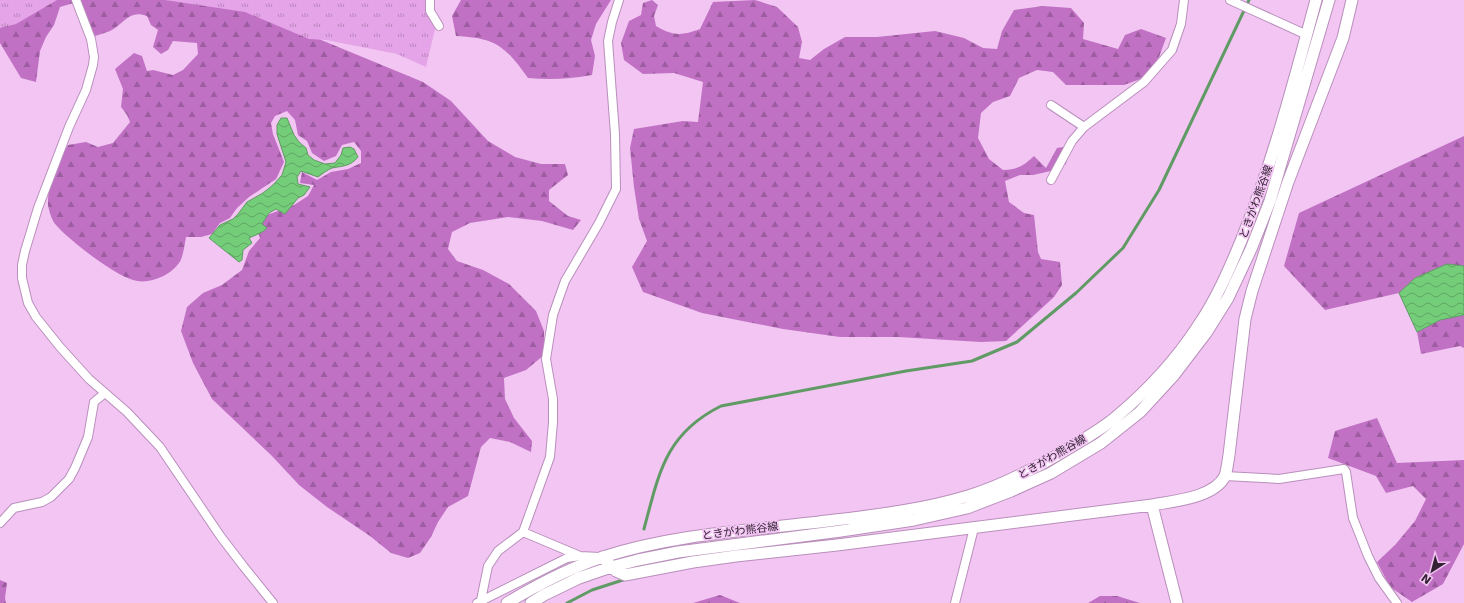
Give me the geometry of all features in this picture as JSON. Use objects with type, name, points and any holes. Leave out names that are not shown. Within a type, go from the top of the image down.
[{"type":"main road","name":"ときがわ熊谷線","points":[[507,603],[543,582],[575,568],[602,557],[635,548],[707,535],[836,520],[904,510],[966,496],[998,486],[1036,468],[1114,419],[1146,389],[1177,355],[1199,325],[1234,260],[1260,193],[1316,0]]},
{"type":"main road","name":"ときがわ熊谷線","points":[[531,603],[580,578],[625,563],[678,552],[914,520],[967,508],[1011,491],[1051,473],[1101,443],[1140,412],[1174,375],[1206,333],[1228,298],[1251,249],[1270,201],[1329,0]]},
{"type":"main road","points":[[602,557],[616,572],[625,575],[693,562],[736,556],[1152,505],[1190,498],[1207,492],[1217,485],[1225,476],[1229,454],[1245,319],[1252,291],[1293,168],[1342,38],[1352,0]]},
{"type":"main road","points":[[1152,505],[1177,603]]},
{"type":"street","points":[[76,0],[91,39],[94,57],[93,65],[86,90],[69,127],[38,208],[25,250],[22,265],[22,278],[28,303],[36,317],[79,368],[127,412],[160,447],[221,537],[273,603]]},
{"type":"street","points":[[430,0],[430,11],[439,26]]},
{"type":"street","points":[[479,602],[488,566],[498,551],[523,532],[550,456],[554,399],[546,359],[553,315],[565,281],[599,223],[616,189],[615,134],[608,41],[619,0]]},
{"type":"street","points":[[1051,180],[1072,141],[1084,127],[1144,82],[1172,50],[1181,24],[1184,0]]},
{"type":"street","points":[[1230,0],[1307,35]]},
{"type":"street","points":[[1051,105],[1084,127]]},
{"type":"street","points":[[0,523],[14,508],[42,502],[51,497],[69,479],[88,437],[94,402],[105,393]]},
{"type":"street","points":[[1225,476],[1279,479],[1344,469],[1346,472],[1353,518],[1371,565],[1397,603]]},
{"type":"street","points":[[955,603],[974,528]]},
{"type":"street","points":[[523,532],[580,556]]},
{"type":"street","points":[[479,602],[567,558],[580,556],[602,557]]},
{"type":"green space","points":[[0,0],[209,0],[246,9],[423,82],[451,101],[488,141],[515,157],[541,164],[565,164],[568,175],[549,190],[549,201],[568,216],[581,220],[573,230],[542,221],[508,217],[470,223],[452,232],[448,249],[457,261],[483,270],[509,284],[536,311],[544,331],[544,355],[526,370],[504,378],[505,399],[514,418],[532,441],[531,452],[510,442],[490,438],[481,447],[468,496],[448,507],[420,553],[408,558],[391,553],[299,485],[272,456],[212,399],[193,363],[181,331],[187,307],[203,293],[222,285],[242,270],[249,251],[260,238],[256,225],[267,215],[294,205],[308,196],[314,185],[300,183],[302,172],[317,180],[331,172],[348,169],[361,163],[361,151],[354,142],[342,145],[336,156],[324,161],[312,153],[307,141],[298,135],[295,120],[287,111],[275,116],[271,123],[273,134],[284,162],[276,179],[249,197],[237,208],[230,218],[220,223],[212,234],[201,237],[186,237],[184,250],[180,261],[170,272],[158,278],[145,281],[133,280],[125,277],[92,256],[62,231],[55,223],[48,205],[51,182],[60,159],[68,145],[86,142],[98,147],[113,143],[130,122],[121,107],[123,89],[115,69],[134,53],[142,56],[147,71],[153,70],[173,75],[183,70],[198,54],[197,43],[173,41],[168,50],[161,54],[153,47],[158,30],[151,25],[147,16],[141,14],[131,16],[110,31],[95,36],[84,23],[77,2],[60,7],[54,25],[46,37],[40,51],[36,82],[21,78],[0,43]]},
{"type":"green space","points":[[0,0],[57,0],[16,24],[0,28]]},
{"type":"green space","points":[[165,0],[425,0],[435,29],[426,67],[397,54],[326,40],[309,39],[245,12]]},
{"type":"green space","points":[[461,0],[611,0],[596,24],[591,40],[595,56],[592,75],[560,79],[528,78],[513,58],[498,46],[481,39],[456,36],[452,16]]},
{"type":"green space","points":[[652,0],[658,5],[654,16],[656,26],[667,32],[677,34],[688,33],[700,29],[713,2],[755,0],[777,7],[798,27],[802,42],[799,58],[810,60],[824,49],[845,37],[877,37],[935,31],[964,38],[983,48],[997,49],[1002,31],[1014,10],[1043,6],[1071,8],[1084,23],[1083,39],[1118,49],[1125,35],[1141,29],[1166,38],[1159,57],[1146,77],[1124,85],[1066,85],[1053,72],[1037,70],[1019,78],[1010,96],[993,102],[981,113],[978,138],[989,159],[1003,170],[1020,167],[1034,156],[1046,168],[1057,148],[1070,146],[1066,164],[1055,170],[1033,175],[1020,175],[1005,181],[1009,202],[1024,213],[1034,215],[1038,252],[1041,259],[1060,262],[1062,285],[1054,297],[1006,341],[981,342],[898,337],[840,337],[783,329],[702,313],[643,292],[632,267],[647,241],[639,219],[634,187],[630,148],[634,129],[683,121],[698,122],[703,82],[674,73],[643,74],[624,60],[621,43],[629,21],[641,15],[643,3]]},
{"type":"green space","points":[[1464,136],[1464,266],[1447,264],[1415,278],[1399,293],[1325,310],[1284,266],[1299,213]]},
{"type":"green space","points":[[1464,315],[1464,348],[1460,346],[1421,354],[1417,332],[1440,320]]},
{"type":"green space","points":[[1377,418],[1397,463],[1464,460],[1464,544],[1443,584],[1412,602],[1390,587],[1377,562],[1395,545],[1415,521],[1426,499],[1413,486],[1386,493],[1376,476],[1328,458],[1335,431]]},
{"type":"green space","points":[[0,580],[7,583],[5,598],[6,603],[0,603]]},
{"type":"green space","points":[[720,595],[740,603],[693,603]]},
{"type":"green space","points":[[1100,596],[1117,596],[1140,603],[1088,603]]},
{"type":"water","points":[[281,118],[287,118],[294,135],[306,148],[308,155],[314,160],[325,164],[335,163],[341,155],[343,148],[350,147],[354,149],[358,157],[350,164],[332,168],[318,177],[301,171],[297,177],[298,184],[310,187],[304,195],[298,198],[285,214],[276,209],[269,213],[262,224],[267,228],[261,233],[249,238],[252,243],[243,250],[242,260],[239,262],[209,238],[220,225],[233,219],[247,202],[263,193],[282,175],[286,162],[277,134],[277,125]]},
{"type":"water","points":[[1447,264],[1464,266],[1464,315],[1440,320],[1417,332],[1399,293],[1415,278]]},
{"type":"waterway","points":[[644,529],[660,473],[676,442],[687,429],[702,417],[721,406],[906,371],[972,361],[1017,342],[1076,293],[1123,248],[1159,190],[1249,0]]},
{"type":"waterway","points":[[567,603],[592,590],[626,579]]}]
